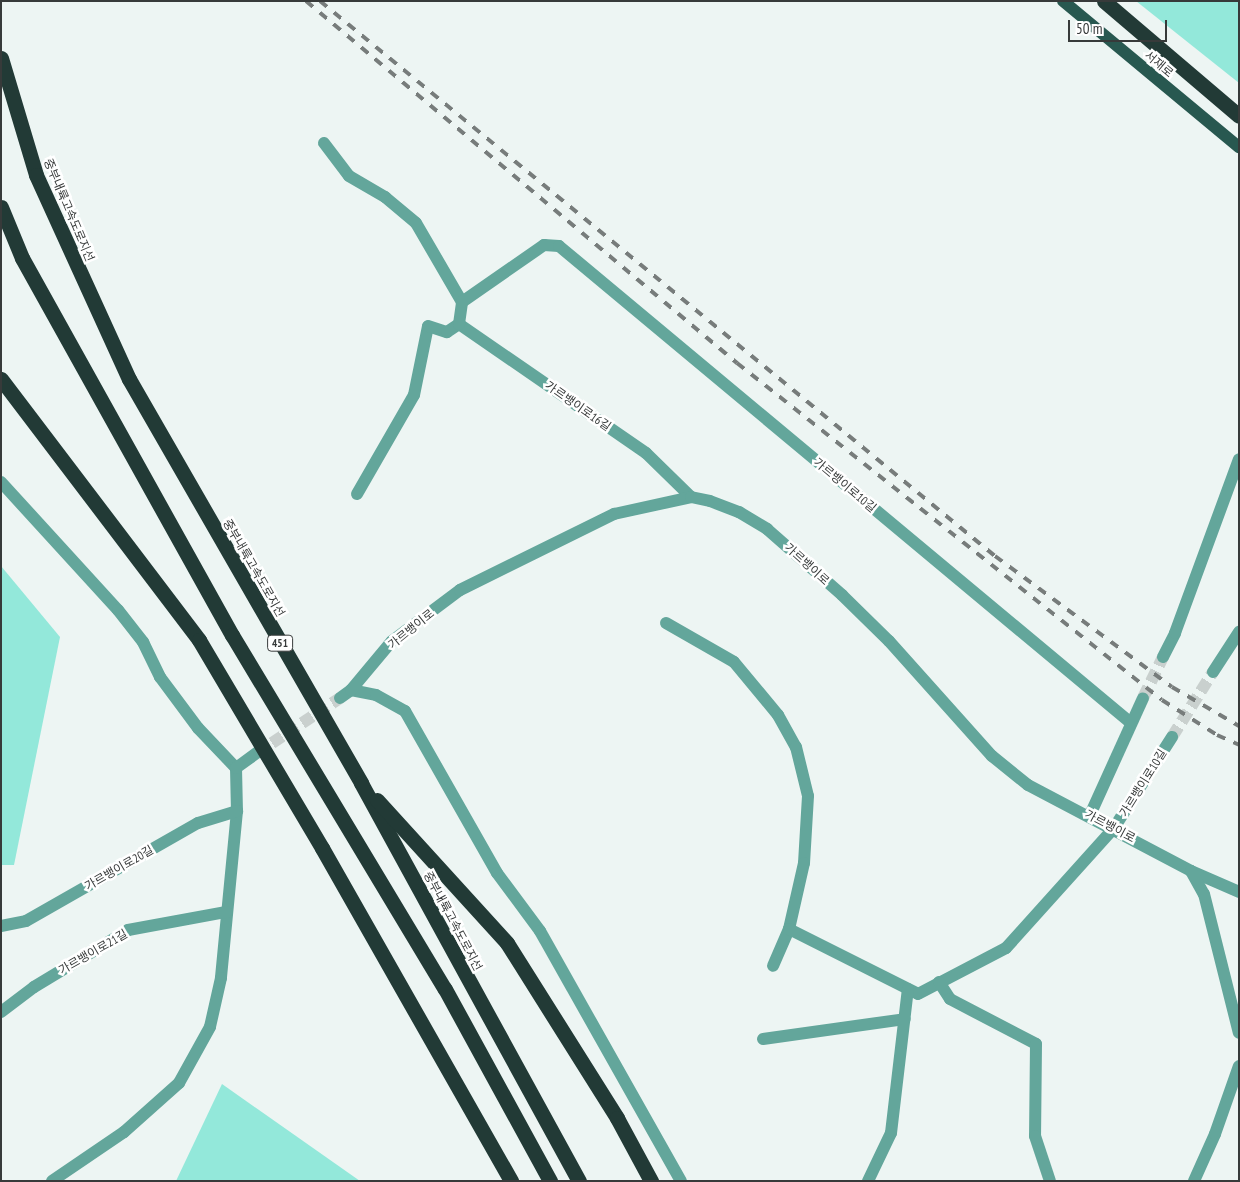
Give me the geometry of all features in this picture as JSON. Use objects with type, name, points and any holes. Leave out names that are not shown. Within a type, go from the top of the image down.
[{"type":"highway","points":[[1104,1],[1239,116]]},
{"type":"highway","name":"중부내륙고속도로지선","points":[[1,58],[36,175],[129,379],[361,783],[579,1181]]},
{"type":"highway","points":[[1,207],[22,258],[232,636],[445,989],[550,1181]]},
{"type":"highway","points":[[1,379],[199,640],[322,848],[511,1181]]},
{"type":"highway","points":[[361,783],[507,943],[617,1118],[651,1181]]},
{"type":"highway","points":[[617,1118],[644,1181]]},
{"type":"main road","name":"서재로","points":[[1062,1],[1239,147]]},
{"type":"street","points":[[324,143],[349,176],[385,197],[416,223],[462,302],[459,324],[447,332],[428,326],[414,395],[357,494]]},
{"type":"street","name":"가르뱅이로10길","points":[[462,302],[544,244],[559,246],[1131,723]]},
{"type":"street","name":"가르뱅이로16길","points":[[459,324],[646,453],[691,497]]},
{"type":"street","points":[[1163,657],[1175,633],[1239,459]]},
{"type":"street","points":[[1,482],[118,610],[143,642],[160,677],[198,728],[236,768],[236,811],[221,978],[210,1027],[179,1083],[124,1132],[52,1181]]},
{"type":"street","name":"가르뱅이로","points":[[681,1181],[540,931],[497,873],[405,711],[376,695],[345,694],[392,641],[460,590],[553,541],[614,514],[691,497],[739,512],[767,529],[889,640],[992,756],[1028,785],[1090,815],[1191,870],[1239,892]]},
{"type":"street","points":[[666,623],[734,662],[778,715],[796,747],[808,796],[804,863],[789,929],[773,966]]},
{"type":"street","points":[[1213,672],[1239,632]]},
{"type":"street","points":[[1090,815],[1143,698]]},
{"type":"street","name":"가르뱅이로10길","points":[[908,989],[918,994],[1006,948],[1114,828],[1172,737]]},
{"type":"street","points":[[236,768],[257,753]]},
{"type":"street","name":"가르뱅이로20길","points":[[1,926],[26,921],[198,823],[236,811]]},
{"type":"street","points":[[1191,870],[1204,894],[1239,1033]]},
{"type":"street","name":"가르뱅이로21길","points":[[1,1012],[34,987],[128,930],[226,912]]},
{"type":"street","points":[[789,929],[908,989],[891,1133],[868,1181]]},
{"type":"street","points":[[939,982],[950,999],[1036,1044],[1035,1136],[1050,1181]]},
{"type":"street","points":[[763,1039],[905,1019]]},
{"type":"street","points":[[1194,1181],[1215,1134],[1239,1066]]},
{"type":"green space","points":[[1136,1],[1239,1],[1239,83]]},
{"type":"green space","points":[[1,566],[60,637],[14,865],[1,865]]},
{"type":"green space","points":[[222,1084],[360,1181],[176,1181]]},
{"type":"tunnel","points":[[1143,698],[1163,657]]},
{"type":"tunnel","points":[[1172,737],[1213,672]]},
{"type":"tunnel","points":[[257,753],[340,698]]},
{"type":"railway","points":[[306,1],[737,363],[1162,700],[1217,735],[1239,745]]},
{"type":"railway","points":[[320,1],[995,556],[1172,687],[1239,726]]}]
